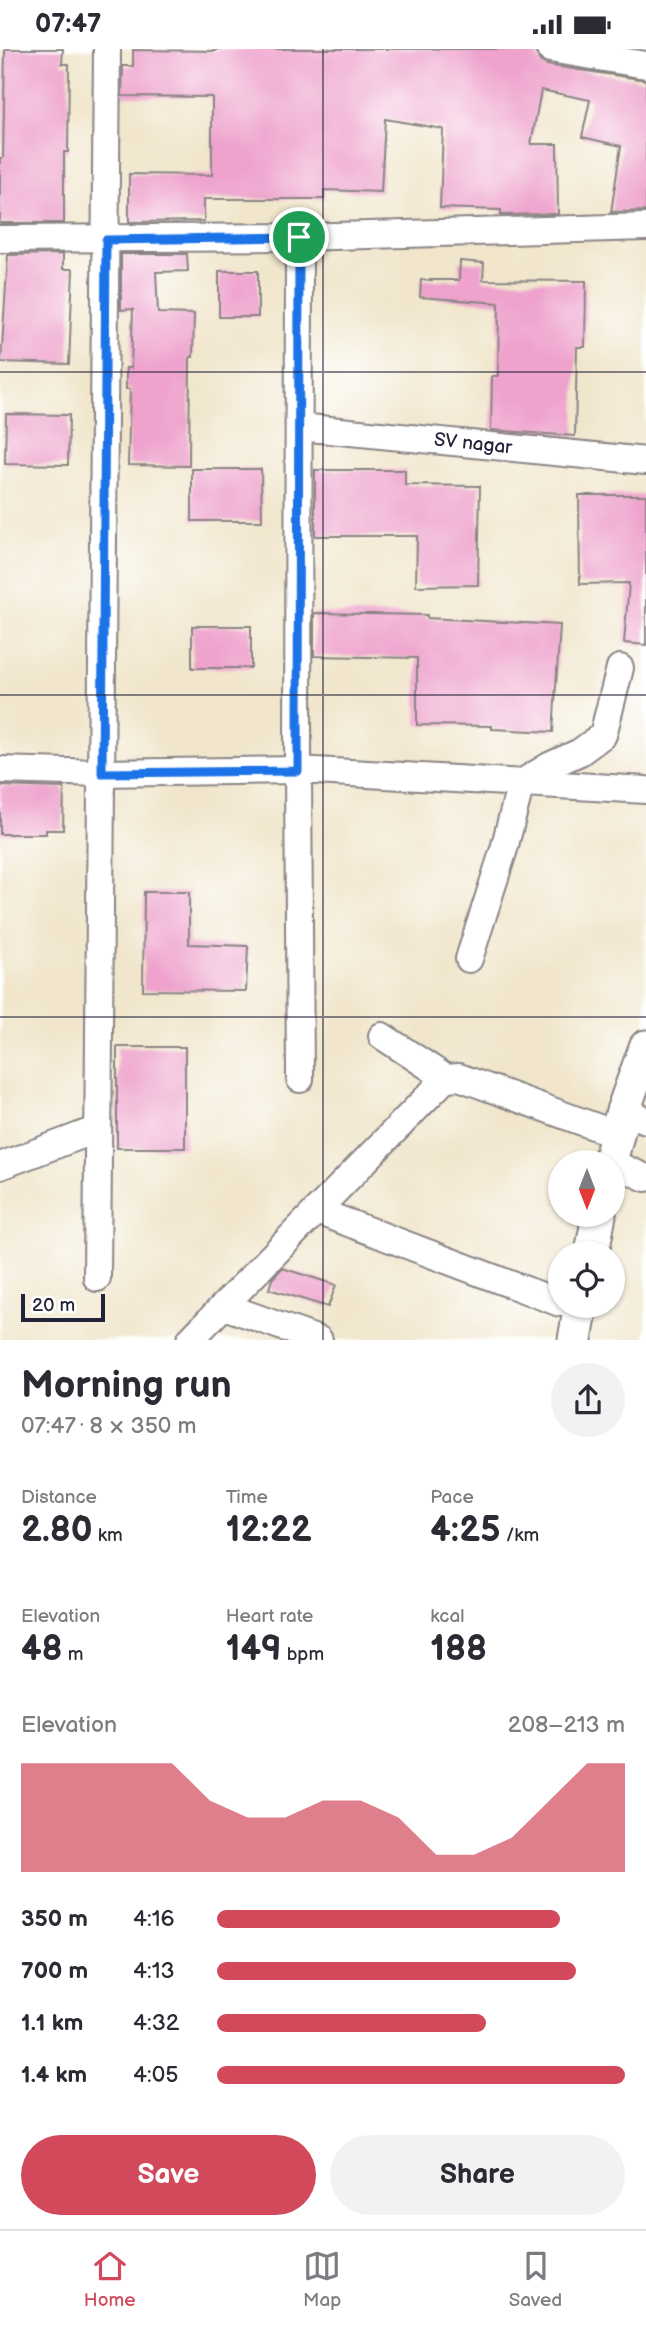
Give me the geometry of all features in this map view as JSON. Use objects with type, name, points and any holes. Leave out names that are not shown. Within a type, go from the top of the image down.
[{"type":"street","points":[[97,1278],[107,49]]},
{"type":"street","points":[[550,49],[646,65]]},
{"type":"street","points":[[0,240],[299,237],[646,227]]},
{"type":"street","points":[[299,237],[300,1079]]},
{"type":"street","name":"SV nagar","points":[[299,427],[646,461]]},
{"type":"street","points":[[469,959],[505,849],[521,783],[580,752],[603,735],[620,668]]},
{"type":"street","points":[[0,771],[298,771],[646,790]]},
{"type":"street","points":[[382,1036],[446,1078],[459,1077],[622,1138],[646,1178]]},
{"type":"street","points":[[622,1138],[646,1047]]},
{"type":"street","points":[[190,1340],[446,1078]]},
{"type":"street","points":[[0,1167],[98,1129]]},
{"type":"street","points":[[317,1211],[548,1303]]},
{"type":"street","points":[[224,1306],[319,1340]]},
{"type":"building","points":[[5,49],[63,49],[62,64],[69,64],[68,152],[64,152],[64,223],[0,223]]},
{"type":"building","points":[[527,49],[535,51],[540,61],[547,65],[646,80],[646,211],[611,212],[621,146],[582,137],[590,100],[541,90],[531,144],[557,144],[558,214],[501,215],[501,210],[440,208],[443,129],[385,119],[381,192],[324,190],[324,199],[204,199],[204,221],[129,222],[129,174],[212,175],[212,97],[122,96],[123,66],[133,66],[133,50]]},
{"type":"building","points":[[63,254],[63,269],[73,269],[69,364],[1,362],[8,255]]},
{"type":"building","points":[[121,254],[187,254],[188,271],[156,272],[158,313],[194,314],[193,357],[190,357],[189,466],[128,465],[130,389],[126,389],[126,368],[131,368],[133,309],[121,310]]},
{"type":"building","points":[[460,261],[484,263],[483,280],[586,281],[585,347],[577,347],[575,436],[491,430],[492,376],[498,376],[499,303],[420,297],[421,280],[459,280]]},
{"type":"building","points":[[219,271],[258,271],[258,317],[219,317]]},
{"type":"building","points":[[6,414],[69,415],[68,465],[5,464]]},
{"type":"building","points":[[192,469],[261,469],[262,521],[192,521]]},
{"type":"building","points":[[315,470],[405,470],[405,485],[480,486],[478,585],[416,586],[417,536],[315,536]]},
{"type":"building","points":[[579,495],[646,495],[646,645],[624,643],[629,583],[580,584]]},
{"type":"building","points":[[314,613],[427,615],[427,618],[560,625],[553,732],[492,729],[492,726],[417,725],[417,658],[314,656]]},
{"type":"building","points":[[192,626],[251,626],[251,668],[192,668]]},
{"type":"building","points":[[0,786],[64,788],[63,830],[46,830],[46,834],[0,834]]},
{"type":"building","points":[[144,892],[189,892],[189,944],[248,946],[246,991],[143,990]]},
{"type":"building","points":[[117,1047],[185,1047],[185,1148],[117,1148]]},
{"type":"building","points":[[282,1268],[336,1285],[328,1307],[269,1289],[272,1279]]},
{"type":"route","points":[[299,237],[298,771],[102,773],[106,240],[299,237]]}]
